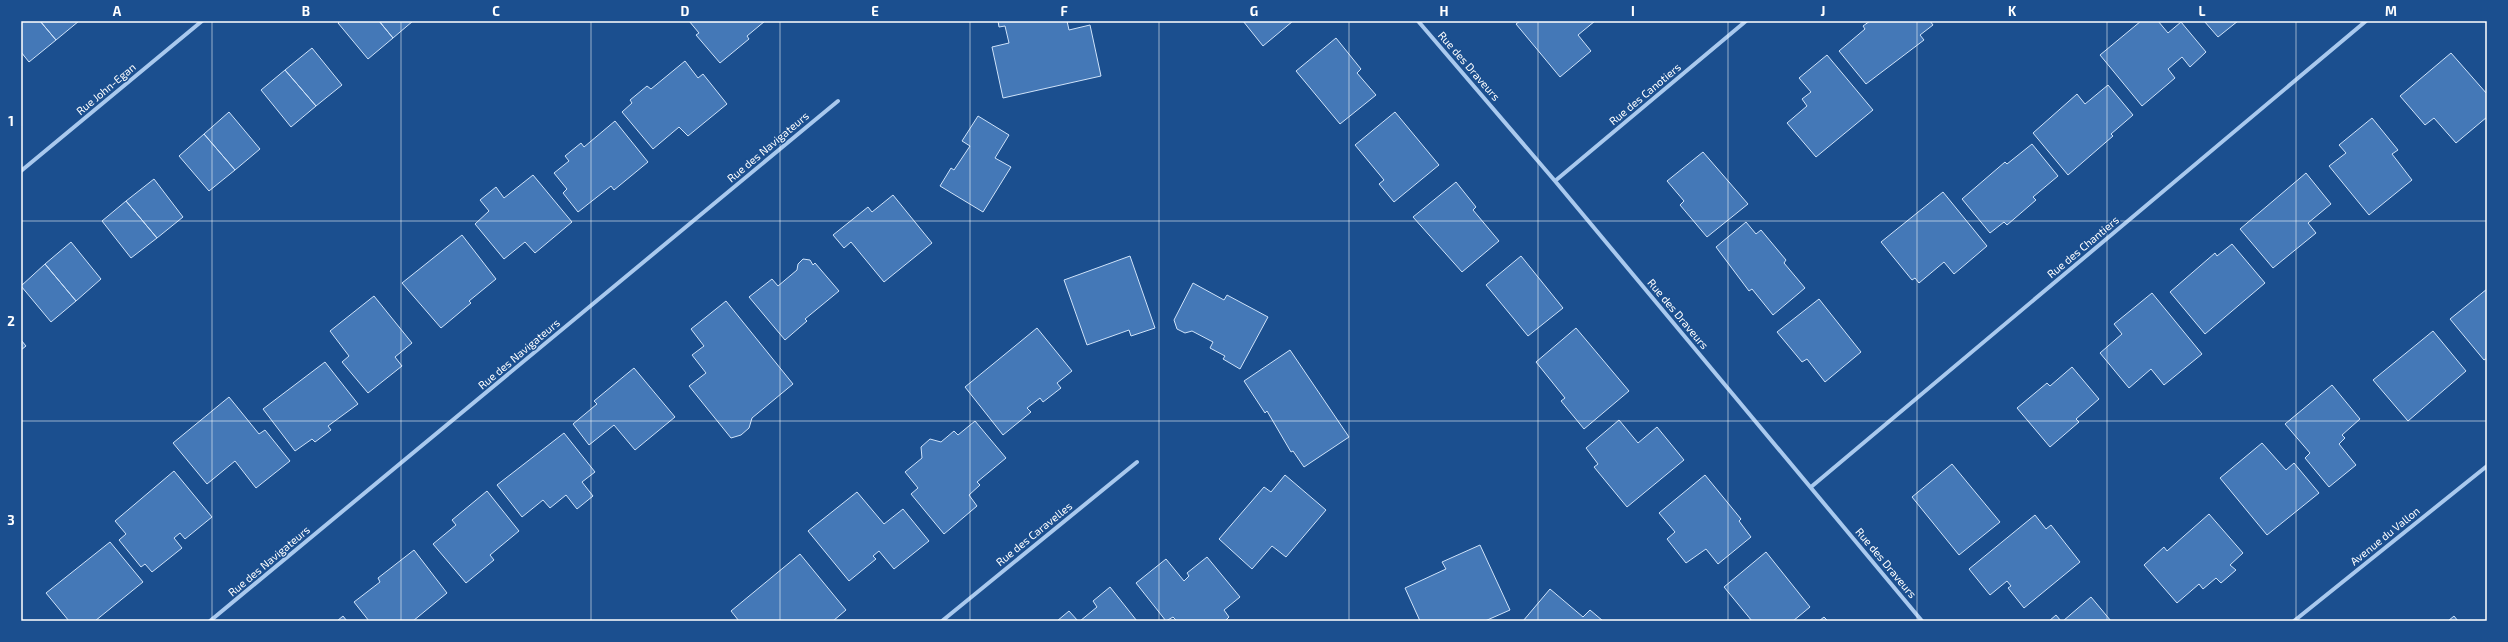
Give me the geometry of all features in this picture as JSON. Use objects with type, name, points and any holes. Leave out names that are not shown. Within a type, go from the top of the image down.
[{"type":"street","name":"Rue John-Egan","points":[[21,171],[202,21]]},
{"type":"street","name":"Rue des Draveurs","points":[[1418,21],[1555,181],[1922,621]]},
{"type":"street","name":"Rue des Canotiers","points":[[1555,181],[1746,21]]},
{"type":"street","name":"Rue des Chantiers","points":[[1811,487],[2366,21]]},
{"type":"street","name":"Rue des Navigateurs","points":[[210,621],[838,101]]},
{"type":"street","name":"Rue des Caravelles","points":[[942,621],[1137,462]]},
{"type":"street","name":"Avenue du Vallon","points":[[2294,621],[2487,466]]},
{"type":"building","points":[[21,21],[40,21],[56,40],[29,62],[21,52]]},
{"type":"building","points":[[40,21],[79,21],[56,40]]},
{"type":"building","points":[[340,21],[379,21],[393,38],[368,59],[338,23]]},
{"type":"building","points":[[379,21],[413,21],[393,38]]},
{"type":"building","points":[[689,21],[765,21],[747,36],[749,39],[720,63],[696,35],[699,33]]},
{"type":"building","points":[[998,21],[1067,21],[1069,30],[1090,25],[1101,76],[1003,98],[992,47],[1009,43],[1005,26],[999,27]]},
{"type":"building","points":[[1243,21],[1293,21],[1263,46]]},
{"type":"building","points":[[1520,21],[1595,21],[1578,35],[1591,51],[1560,77],[1516,24]]},
{"type":"building","points":[[1870,21],[1930,21],[1933,25],[1920,35],[1924,40],[1866,84],[1839,51],[1865,29],[1863,26]]},
{"type":"building","points":[[2141,21],[2158,21],[2168,33],[2181,22],[2206,52],[2190,67],[2182,57],[2168,69],[2175,78],[2142,106],[2100,55]]},
{"type":"building","points":[[2204,21],[2238,21],[2218,37]]},
{"type":"building","points":[[1336,38],[1361,69],[1357,73],[1376,95],[1340,124],[1296,71]]},
{"type":"building","points":[[312,48],[342,85],[316,106],[285,70]]},
{"type":"building","points":[[2451,53],[2487,94],[2487,117],[2456,143],[2434,118],[2425,125],[2400,96]]},
{"type":"building","points":[[1827,55],[1873,110],[1816,157],[1787,123],[1807,106],[1802,99],[1811,92],[1799,78]]},
{"type":"building","points":[[685,61],[698,78],[703,74],[727,104],[688,136],[679,127],[653,149],[622,112],[632,103],[630,100],[647,86],[651,89]]},
{"type":"building","points":[[285,70],[316,106],[291,127],[261,90]]},
{"type":"building","points":[[2108,85],[2133,115],[2111,134],[2113,136],[2068,175],[2033,133],[2077,94],[2085,104]]},
{"type":"building","points":[[229,112],[260,149],[235,170],[204,134]]},
{"type":"building","points":[[1395,112],[1439,165],[1394,202],[1379,184],[1384,180],[1355,145]]},
{"type":"building","points":[[978,116],[1009,135],[995,158],[1011,167],[983,212],[940,186],[951,168],[954,170],[970,146],[962,141]]},
{"type":"building","points":[[2372,118],[2398,150],[2392,154],[2412,180],[2369,215],[2329,166],[2346,153],[2339,145]]},
{"type":"building","points":[[615,121],[648,162],[614,190],[611,186],[578,212],[563,193],[567,189],[554,173],[569,161],[565,156],[581,143],[584,147]]},
{"type":"building","points":[[204,134],[235,170],[209,191],[179,156]]},
{"type":"building","points":[[2032,144],[2058,176],[2033,197],[2036,200],[2007,225],[2004,222],[1990,233],[1962,199],[2005,162],[2007,164]]},
{"type":"building","points":[[1703,152],[1748,204],[1707,237],[1680,205],[1684,201],[1667,181]]},
{"type":"building","points":[[2306,173],[2331,204],[2308,223],[2316,233],[2273,268],[2240,229]]},
{"type":"building","points":[[533,175],[572,222],[535,253],[525,242],[504,259],[475,224],[489,211],[480,200],[496,187],[504,198]]},
{"type":"building","points":[[154,179],[183,217],[157,238],[126,201]]},
{"type":"building","points":[[1456,182],[1476,207],[1473,210],[1499,241],[1462,272],[1413,217]]},
{"type":"building","points":[[1943,192],[1987,246],[1954,274],[1944,262],[1919,283],[1915,278],[1912,280],[1881,242]]},
{"type":"building","points":[[893,195],[932,243],[884,282],[851,242],[844,248],[833,235],[868,207],[872,212]]},
{"type":"building","points":[[126,201],[157,238],[131,258],[102,221]]},
{"type":"building","points":[[1746,222],[1756,234],[1761,230],[1786,260],[1784,263],[1805,288],[1773,315],[1752,289],[1749,291],[1716,247]]},
{"type":"building","points":[[462,235],[496,279],[469,301],[471,303],[441,328],[402,283]]},
{"type":"building","points":[[71,242],[101,279],[76,301],[45,264]]},
{"type":"building","points":[[2232,244],[2265,283],[2205,334],[2170,292],[2215,253],[2217,256]]},
{"type":"building","points":[[1130,256],[1155,328],[1131,336],[1129,330],[1087,345],[1064,280]]},
{"type":"building","points":[[1521,256],[1563,308],[1528,336],[1486,285]]},
{"type":"building","points":[[803,259],[810,260],[813,265],[815,263],[839,291],[805,319],[807,321],[785,340],[749,297],[772,279],[778,286],[797,270],[798,264]]},
{"type":"building","points":[[45,264],[76,301],[51,322],[21,286]]},
{"type":"building","points":[[1193,283],[1224,300],[1227,295],[1268,317],[1240,369],[1223,359],[1225,356],[1210,348],[1213,342],[1192,331],[1185,333],[1177,329],[1174,320]]},
{"type":"building","points":[[2487,289],[2487,358],[2484,360],[2450,319]]},
{"type":"building","points":[[2152,293],[2202,354],[2164,385],[2151,369],[2129,388],[2100,353],[2122,334],[2114,324]]},
{"type":"building","points":[[374,296],[412,343],[395,357],[402,366],[368,393],[342,362],[349,356],[330,331]]},
{"type":"building","points":[[1819,299],[1861,352],[1825,382],[1807,359],[1802,362],[1777,332]]},
{"type":"building","points":[[726,301],[793,384],[752,418],[749,428],[741,435],[731,438],[689,386],[706,373],[692,355],[704,346],[691,329]]},
{"type":"building","points":[[1037,328],[1072,371],[1057,383],[1061,388],[1043,402],[1040,398],[1027,408],[1031,412],[1003,435],[965,387]]},
{"type":"building","points":[[1576,328],[1629,391],[1584,429],[1561,401],[1565,398],[1536,362]]},
{"type":"building","points":[[2433,331],[2466,371],[2408,421],[2373,380]]},
{"type":"building","points":[[21,340],[26,346],[21,350]]},
{"type":"building","points":[[1290,350],[1349,437],[1304,467],[1293,451],[1291,452],[1267,411],[1265,413],[1244,381]]},
{"type":"building","points":[[325,362],[358,404],[328,426],[331,430],[315,442],[312,439],[295,451],[263,409]]},
{"type":"building","points":[[2072,367],[2099,399],[2076,419],[2079,422],[2050,447],[2017,408],[2047,383],[2050,386]]},
{"type":"building","points":[[634,368],[675,417],[635,450],[614,425],[589,445],[573,424],[597,404],[594,401]]},
{"type":"building","points":[[2332,385],[2360,419],[2342,435],[2345,438],[2339,444],[2356,465],[2329,487],[2305,458],[2310,453],[2285,424]]},
{"type":"building","points":[[229,397],[259,434],[265,430],[290,461],[256,488],[235,461],[207,484],[173,443]]},
{"type":"building","points":[[1619,420],[1638,443],[1657,427],[1684,460],[1627,507],[1594,467],[1598,464],[1586,448]]},
{"type":"building","points":[[975,421],[1006,458],[977,482],[980,485],[969,495],[977,506],[944,534],[911,494],[918,488],[905,472],[922,458],[921,447],[930,439],[941,442],[954,431],[958,435]]},
{"type":"building","points":[[564,433],[595,472],[582,482],[593,496],[577,509],[566,495],[550,508],[543,500],[522,517],[497,485]]},
{"type":"building","points":[[2262,443],[2286,470],[2294,463],[2319,493],[2267,535],[2220,478]]},
{"type":"building","points":[[1952,464],[2000,522],[1959,555],[1912,497]]},
{"type":"building","points":[[174,471],[212,517],[185,539],[180,533],[174,538],[182,548],[152,572],[145,564],[141,567],[119,540],[126,534],[115,521]]},
{"type":"building","points":[[1285,475],[1326,510],[1286,557],[1272,546],[1252,569],[1219,539],[1264,487],[1271,492]]},
{"type":"building","points":[[1705,475],[1741,519],[1739,521],[1751,537],[1718,564],[1706,549],[1686,563],[1667,539],[1675,532],[1659,513]]},
{"type":"building","points":[[487,491],[519,531],[490,555],[494,560],[466,583],[433,544],[456,525],[452,520]]},
{"type":"building","points":[[857,492],[884,524],[903,509],[929,541],[894,569],[879,551],[873,556],[876,559],[849,581],[808,531]]},
{"type":"building","points":[[2209,514],[2243,553],[2230,565],[2236,570],[2221,583],[2216,578],[2203,589],[2199,584],[2177,603],[2144,565],[2164,547],[2167,551]]},
{"type":"building","points":[[2035,515],[2046,529],[2051,525],[2080,562],[2024,608],[2008,588],[2011,586],[2007,581],[1990,595],[1969,569]]},
{"type":"building","points":[[110,542],[143,582],[95,621],[69,621],[46,593]]},
{"type":"building","points":[[1480,545],[1510,610],[1485,621],[1420,621],[1405,588],[1446,569],[1442,562]]},
{"type":"building","points":[[414,550],[447,593],[413,621],[369,621],[354,602],[380,582],[378,578]]},
{"type":"building","points":[[1766,552],[1810,607],[1793,621],[1752,621],[1724,587]]},
{"type":"building","points":[[800,554],[846,610],[833,621],[739,621],[731,611]]},
{"type":"building","points":[[1207,557],[1240,597],[1224,610],[1229,617],[1225,621],[1177,621],[1173,617],[1166,621],[1136,583],[1166,559],[1184,581],[1189,576],[1187,573]]},
{"type":"building","points":[[1110,587],[1137,621],[1080,621],[1097,607],[1093,601]]},
{"type":"building","points":[[1550,589],[1583,617],[1590,610],[1603,621],[1523,621]]},
{"type":"building","points":[[2091,597],[2111,621],[2063,621]]},
{"type":"building","points":[[1069,611],[1078,621],[1057,621]]},
{"type":"building","points":[[2056,615],[2061,621],[2049,621]]},
{"type":"building","points":[[343,616],[347,621],[337,621]]},
{"type":"building","points":[[2454,616],[2458,621],[2448,621]]},
{"type":"building","points":[[1824,617],[1828,621],[1819,621]]}]
